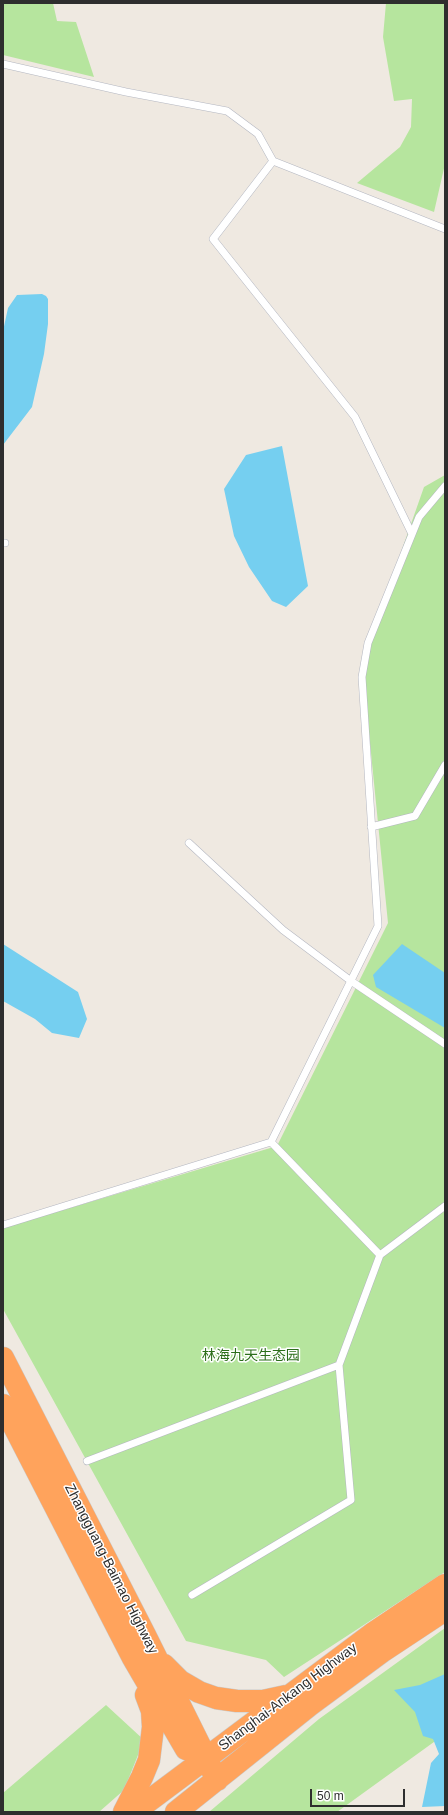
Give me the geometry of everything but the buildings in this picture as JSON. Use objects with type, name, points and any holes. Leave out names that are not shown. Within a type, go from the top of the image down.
[{"type":"highway","name":"Zhangguang-Baimao Highway","points":[[3,1358],[155,1656],[200,1762]]},
{"type":"highway","name":"Zhangguang-Baimao Highway","points":[[3,1406],[133,1658],[200,1762]]},
{"type":"highway","name":"Shanghai-Ankang Highway","points":[[134,1812],[372,1634],[445,1585]]},
{"type":"highway","name":"Shanghai-Ankang Highway","points":[[176,1812],[310,1705],[383,1651],[445,1610]]},
{"type":"highway","points":[[155,1656],[180,1681],[199,1692],[216,1698],[237,1701],[262,1701],[289,1696]]},
{"type":"highway","points":[[124,1812],[142,1777],[148,1760],[153,1727],[152,1711],[133,1658]]},
{"type":"highway","points":[[200,1762],[212,1783]]},
{"type":"lane","points":[[3,64],[126,92],[228,111],[258,134],[273,161],[445,229]]},
{"type":"lane","points":[[273,161],[213,239],[355,417],[412,534]]},
{"type":"lane","points":[[3,1224],[271,1142],[378,926],[362,677],[368,643],[419,517],[445,486]]},
{"type":"lane","points":[[371,827],[415,816],[445,765]]},
{"type":"lane","points":[[189,843],[283,930],[351,981],[445,1044]]},
{"type":"lane","points":[[271,1142],[380,1255]]},
{"type":"lane","points":[[192,1595],[351,1500],[339,1365],[380,1255],[445,1206]]},
{"type":"lane","points":[[87,1461],[339,1365]]},
{"type":"green space","points":[[3,3],[53,3],[57,21],[76,22],[94,77],[3,55]]},
{"type":"green space","points":[[386,3],[445,3],[445,164],[434,212],[357,183],[400,147],[411,127],[412,99],[394,101],[383,37]]},
{"type":"green space","name":"林海九天生态园","points":[[445,475],[445,1572],[284,1677],[266,1660],[186,1641],[3,1309],[3,1228],[277,1146],[388,923],[362,663],[424,487]]},
{"type":"green space","points":[[445,1628],[445,1734],[337,1812],[209,1812],[319,1719]]},
{"type":"green space","points":[[106,1705],[144,1740],[124,1790],[99,1812],[3,1812],[3,1793]]},
{"type":"water","points":[[42,294],[48,299],[48,324],[44,354],[32,407],[3,445],[3,331],[8,308],[17,295]]},
{"type":"water","points":[[282,446],[308,586],[286,607],[272,601],[249,567],[234,536],[224,489],[246,455]]},
{"type":"water","points":[[3,944],[78,992],[87,1019],[79,1038],[52,1033],[35,1019],[3,1001]]},
{"type":"water","points":[[402,944],[445,973],[445,1028],[376,987],[373,975]]},
{"type":"water","points":[[445,1674],[445,1806],[422,1807],[431,1763],[439,1754],[433,1739],[423,1736],[415,1712],[394,1690],[420,1685]]}]
